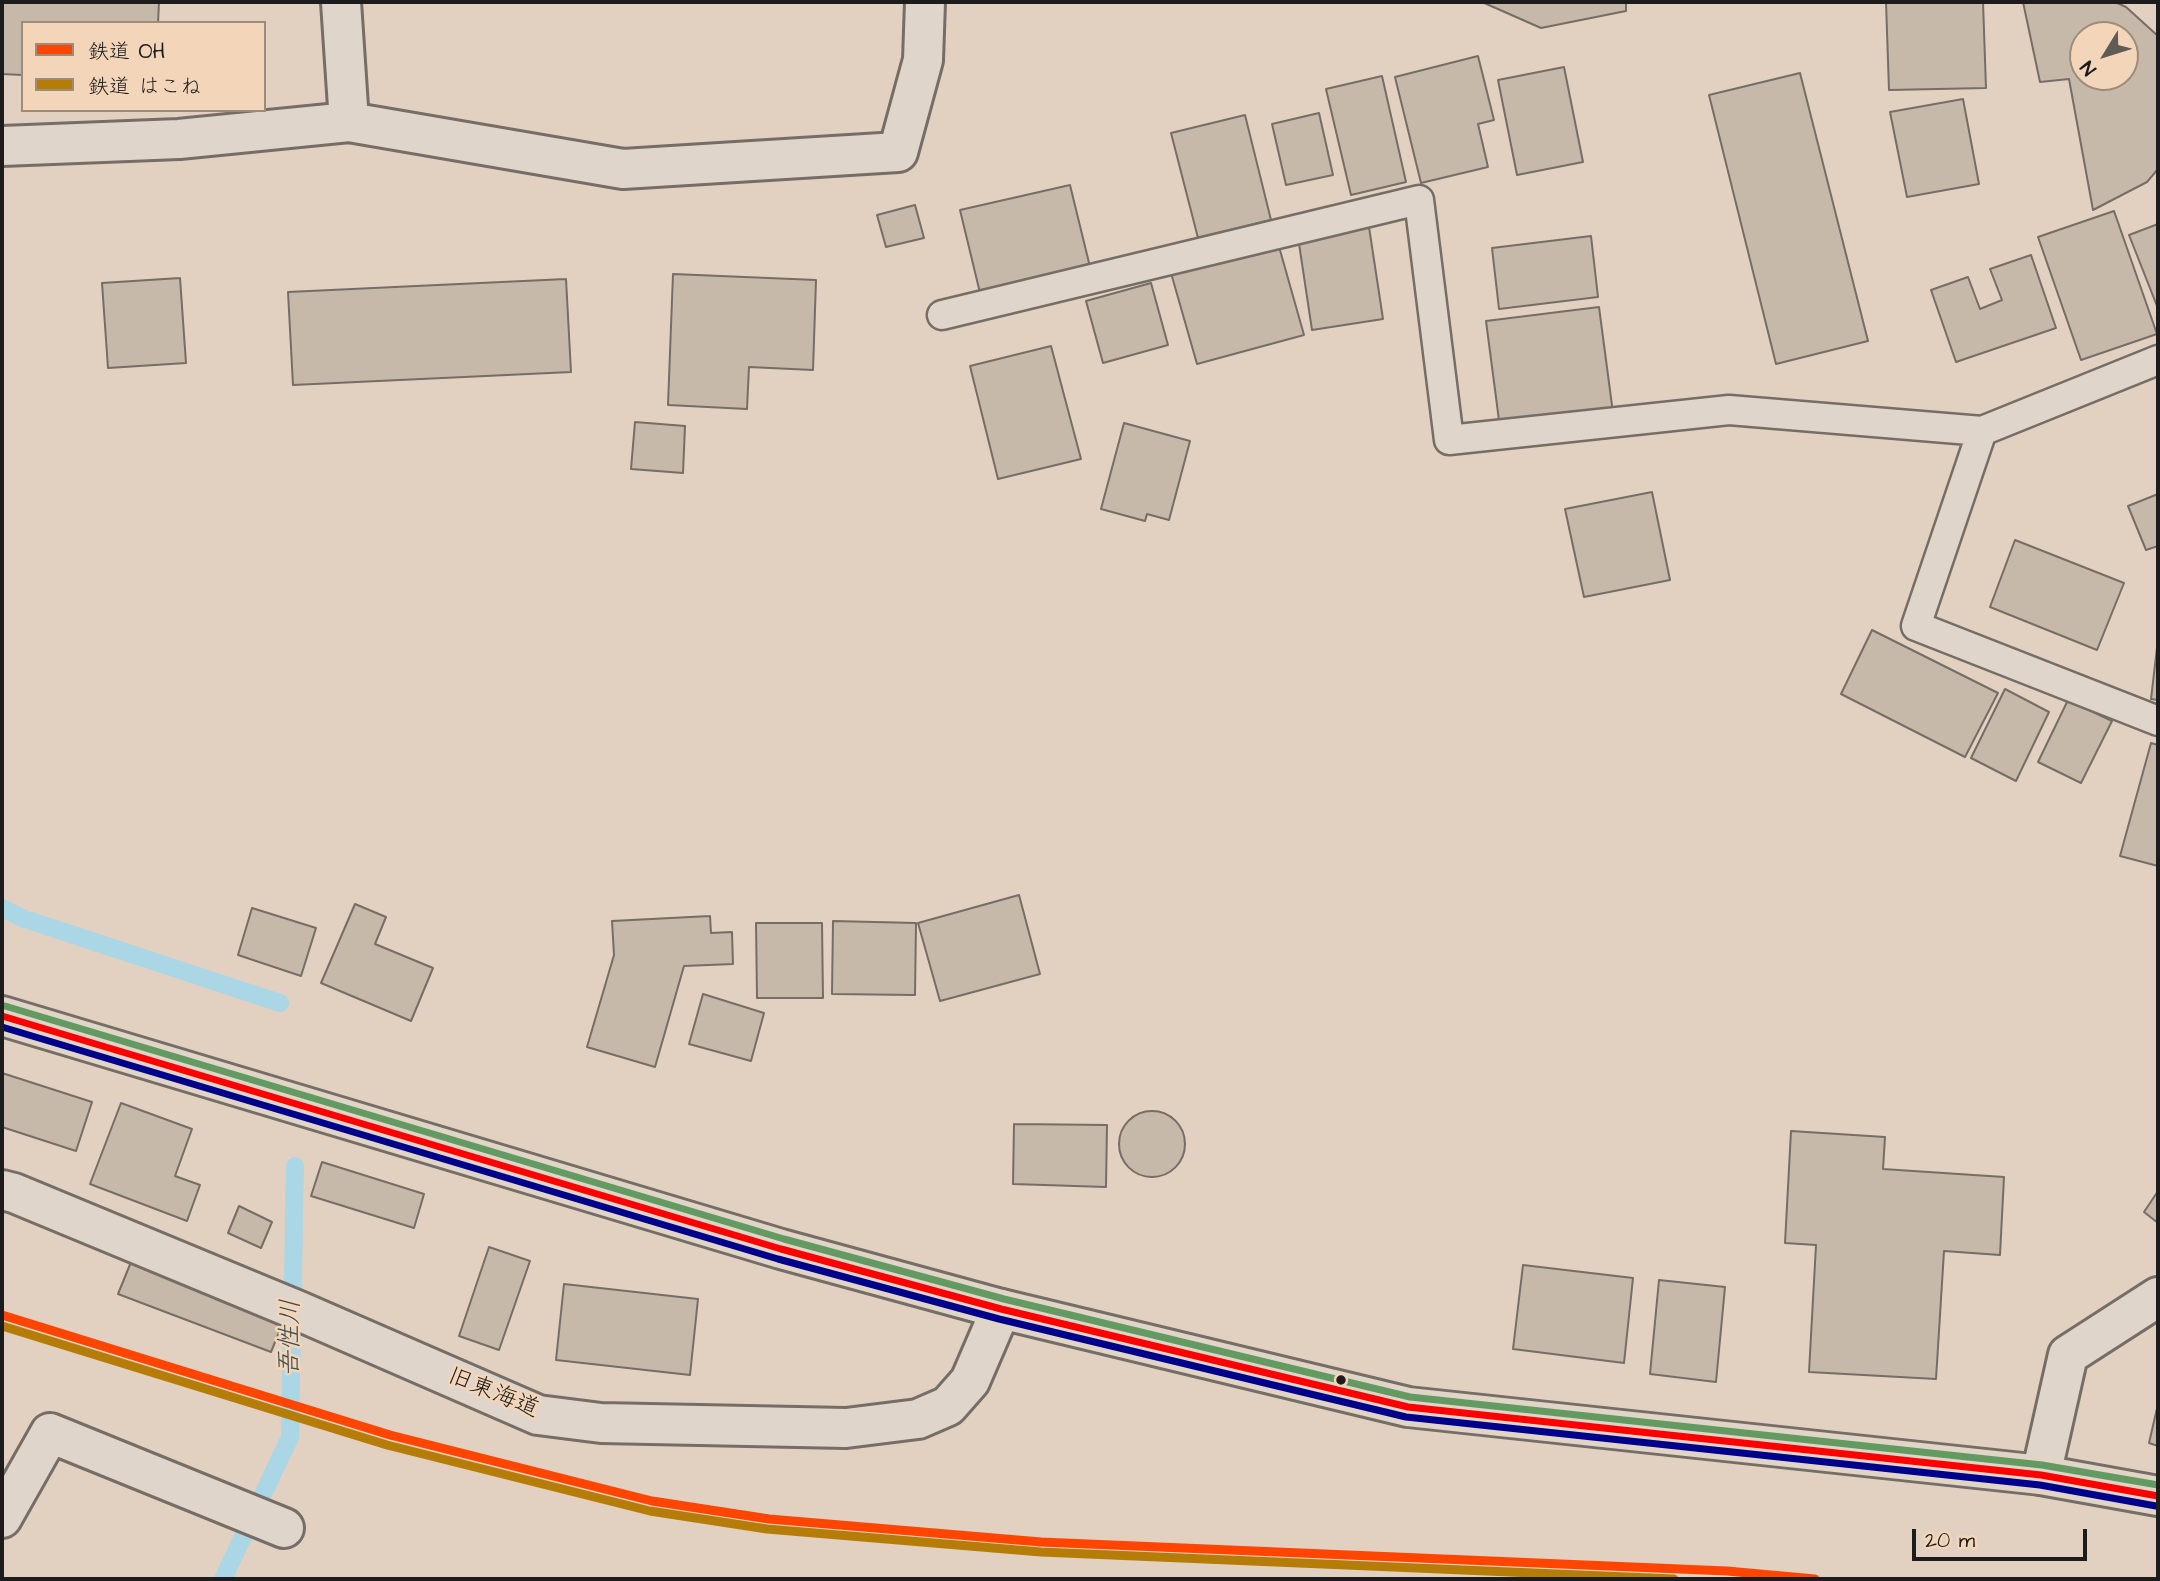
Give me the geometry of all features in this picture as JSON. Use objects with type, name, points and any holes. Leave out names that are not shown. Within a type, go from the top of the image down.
[{"type":"highway","points":[[2,1016],[768,1245],[1001,1309],[1408,1407],[2041,1475],[2158,1496]]},
{"type":"street","points":[[341,2],[349,122]]},
{"type":"street","points":[[2,146],[179,139],[349,122],[622,169],[898,152],[923,60],[925,2]]},
{"type":"street","name":"旧東海道","points":[[2,1190],[299,1311],[538,1415],[601,1423],[846,1428],[918,1419],[948,1406],[970,1381],[1001,1309]]},
{"type":"street","points":[[2041,1475],[2068,1355],[2158,1297]]},
{"type":"street","points":[[2,1518],[50,1433],[284,1528]]},
{"type":"lane","points":[[942,315],[1419,200],[1449,440],[1729,410],[1982,431],[2158,360]]},
{"type":"lane","points":[[1982,431],[1916,626],[2158,721]]},
{"type":"building","points":[[2,2],[159,2],[158,21],[21,21],[21,75],[2,74]]},
{"type":"building","points":[[1482,2],[1626,2],[1626,11],[1541,28]]},
{"type":"building","points":[[1886,2],[1983,2],[1986,88],[1889,90]]},
{"type":"building","points":[[2023,2],[2115,2],[2126,7],[2158,36],[2158,169],[2147,182],[2093,210],[2071,91],[2139,91],[2139,21],[2069,21],[2069,79],[2040,82]]},
{"type":"building","points":[[1478,56],[1494,120],[1478,124],[1488,167],[1421,183],[1395,77]]},
{"type":"building","points":[[1564,67],[1583,162],[1517,175],[1498,80]]},
{"type":"building","points":[[1800,73],[1868,341],[1776,364],[1709,95]]},
{"type":"building","points":[[1382,76],[1406,182],[1351,195],[1326,89]]},
{"type":"building","points":[[1963,99],[1979,184],[1907,197],[1890,112]]},
{"type":"building","points":[[1319,113],[1333,175],[1286,185],[1272,124]]},
{"type":"building","points":[[1245,115],[1271,220],[1198,238],[1171,133]]},
{"type":"building","points":[[1070,185],[1091,271],[981,297],[960,210]]},
{"type":"building","points":[[915,205],[924,238],[886,247],[877,215]]},
{"type":"building","points":[[2114,211],[2157,334],[2081,360],[2038,237]]},
{"type":"building","points":[[2158,224],[2158,306],[2157,306],[2129,235]]},
{"type":"building","points":[[1369,227],[1383,319],[1312,330],[1298,237]]},
{"type":"building","points":[[1276,236],[1304,335],[1197,364],[1169,266]]},
{"type":"building","points":[[1591,236],[1598,297],[1499,309],[1492,248]]},
{"type":"building","points":[[2031,255],[2056,328],[1956,362],[1931,290],[1968,277],[1980,309],[2002,300],[1990,269]]},
{"type":"building","points":[[673,274],[816,280],[813,370],[749,367],[747,409],[668,405]]},
{"type":"building","points":[[180,278],[186,363],[108,368],[102,283]]},
{"type":"building","points":[[566,279],[571,372],[293,385],[288,292]]},
{"type":"building","points":[[1151,283],[1168,345],[1103,363],[1086,301]]},
{"type":"building","points":[[1599,307],[1613,413],[1500,428],[1486,321]]},
{"type":"building","points":[[1051,346],[1081,459],[998,479],[970,366]]},
{"type":"building","points":[[635,422],[685,426],[683,473],[631,469]]},
{"type":"building","points":[[1124,423],[1190,441],[1169,520],[1147,514],[1145,521],[1101,509]]},
{"type":"building","points":[[1652,492],[1670,580],[1584,597],[1565,509]]},
{"type":"building","points":[[2158,494],[2158,546],[2146,550],[2128,506]]},
{"type":"building","points":[[2015,540],[2124,583],[2097,650],[1990,607]]},
{"type":"building","points":[[1872,630],[1998,693],[1965,757],[1841,694]]},
{"type":"building","points":[[2158,639],[2158,700],[2151,699]]},
{"type":"building","points":[[2005,689],[2049,712],[2016,781],[1971,758]]},
{"type":"building","points":[[2068,700],[2112,721],[2081,783],[2038,762]]},
{"type":"building","points":[[2151,743],[2158,745],[2158,866],[2120,856]]},
{"type":"building","points":[[1019,895],[1040,974],[940,1001],[918,923]]},
{"type":"building","points":[[355,904],[386,917],[375,944],[433,968],[411,1021],[321,983]]},
{"type":"building","points":[[252,908],[316,928],[301,976],[238,955]]},
{"type":"building","points":[[710,916],[711,933],[732,932],[733,964],[684,966],[655,1067],[587,1047],[614,955],[612,921]]},
{"type":"building","points":[[833,921],[916,923],[915,995],[832,994]]},
{"type":"building","points":[[756,923],[822,923],[823,998],[757,998]]},
{"type":"building","points":[[703,994],[764,1013],[751,1061],[689,1044]]},
{"type":"building","points":[[2,1073],[92,1102],[76,1151],[2,1127]]},
{"type":"building","points":[[121,1103],[192,1129],[175,1176],[200,1185],[187,1221],[90,1184]]},
{"type":"building","points":[[1152,1111],[1165,1113],[1175,1121],[1183,1131],[1183,1157],[1175,1167],[1165,1175],[1152,1177],[1139,1175],[1129,1167],[1121,1157],[1119,1144],[1121,1131],[1129,1121],[1139,1113]]},
{"type":"building","points":[[1014,1124],[1107,1125],[1106,1187],[1013,1184]]},
{"type":"building","points":[[1791,1131],[1885,1137],[1883,1169],[2004,1177],[2000,1255],[1944,1251],[1936,1379],[1809,1372],[1816,1245],[1785,1243]]},
{"type":"building","points":[[322,1162],[424,1194],[414,1228],[311,1196]]},
{"type":"building","points":[[2158,1191],[2158,1223],[2144,1212]]},
{"type":"building","points":[[239,1206],[272,1222],[261,1248],[228,1233]]},
{"type":"building","points":[[489,1247],[530,1261],[499,1350],[459,1336]]},
{"type":"building","points":[[131,1262],[284,1320],[271,1352],[118,1294]]},
{"type":"building","points":[[1523,1265],[1633,1278],[1624,1363],[1513,1349]]},
{"type":"building","points":[[1659,1280],[1725,1287],[1716,1382],[1650,1374]]},
{"type":"building","points":[[564,1284],[698,1299],[690,1375],[556,1360]]},
{"type":"building","points":[[2158,1404],[2158,1446],[2149,1443]]},
{"type":"waterway","name":"吾性川","points":[[2,908],[22,918],[280,1003]]},
{"type":"waterway","name":"吾性川","points":[[223,1579],[290,1437],[295,1166]]},
{"type":"rail line","name":"OH","points":[[2,1315],[390,1435],[652,1501],[769,1519],[1041,1542],[1727,1571],[1815,1579]]},
{"type":"rail line","name":"はこね","points":[[2,1326],[387,1445],[650,1511],[767,1529],[1041,1552],[1674,1579]]},
{"type":"transit line","points":[[5,1006],[784,1239],[1004,1299],[1410,1397],[2042,1465],[2158,1485]]},
{"type":"transit line","points":[[2,1016],[781,1249],[1001,1309],[1408,1407],[2041,1475],[2158,1496]]},
{"type":"transit line","points":[[2,1027],[778,1259],[999,1319],[1406,1417],[2040,1485],[2156,1506]]}]
